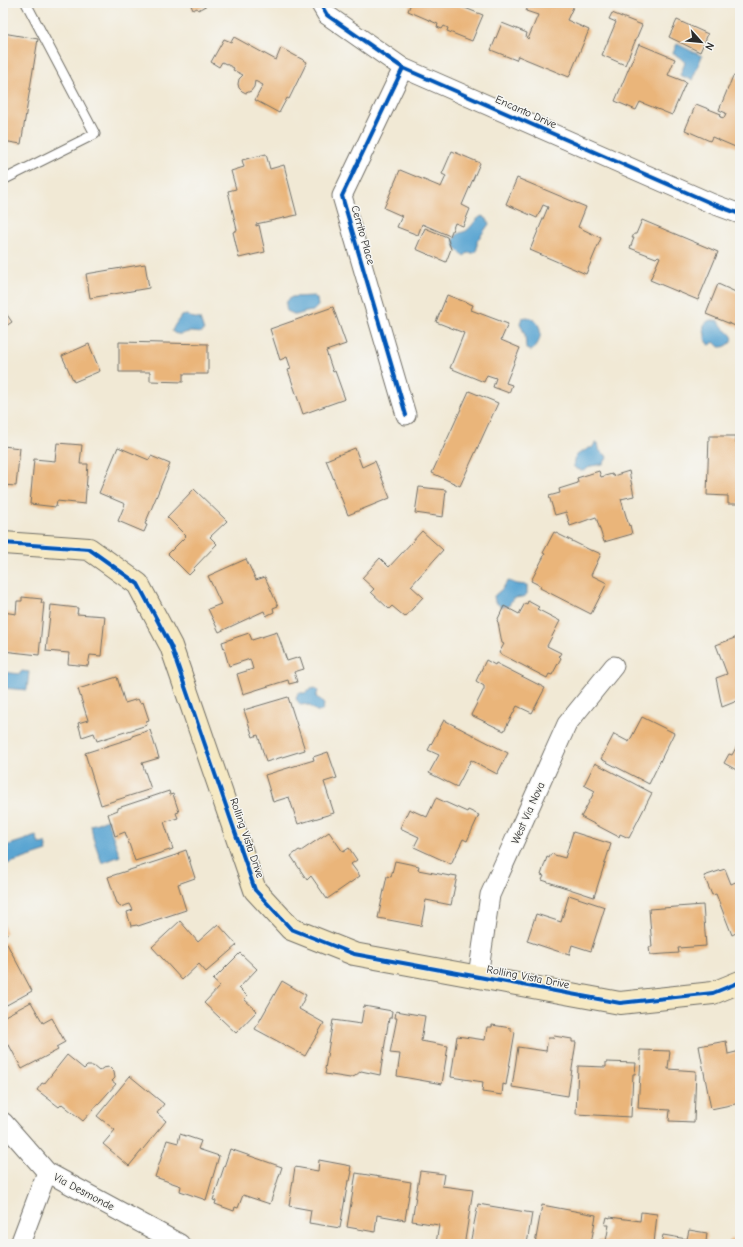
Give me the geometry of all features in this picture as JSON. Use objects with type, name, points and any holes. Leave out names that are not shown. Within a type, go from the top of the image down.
[{"type":"street","name":"Encanto Drive","points":[[320,3],[327,15],[403,68],[713,204],[740,214]]},
{"type":"street","name":"Cerrito Place","points":[[403,68],[342,196],[406,414]]},
{"type":"street","name":"Rolling Vista Drive","points":[[3,543],[89,550],[138,584],[171,646],[255,890],[291,929],[354,954],[620,1003],[713,993],[740,982]]},
{"type":"street","name":"West Via Nova","points":[[478,976],[490,895],[568,724],[614,666]]},
{"type":"street","name":"Via Desmonde","points":[[3,1122],[47,1172],[180,1244]]},
{"type":"street","points":[[20,1244],[47,1172]]},
{"type":"lane","points":[[3,180],[95,134],[26,3]]},
{"type":"water","points":[[677,44],[702,56],[692,80],[680,75],[685,63],[673,53]]},
{"type":"water","points":[[482,216],[487,219],[489,224],[477,241],[477,249],[474,253],[468,253],[464,256],[454,245],[454,239],[460,233],[466,231],[477,219]]},
{"type":"water","points":[[314,296],[317,299],[318,306],[313,311],[296,315],[287,311],[286,302],[288,299],[292,297]]},
{"type":"water","points":[[187,315],[200,319],[204,331],[199,333],[174,333],[172,331],[181,316]]},
{"type":"water","points":[[527,317],[537,322],[540,332],[538,342],[531,351],[526,349],[525,335],[520,323],[522,318]]},
{"type":"water","points":[[710,320],[718,321],[731,334],[733,338],[729,344],[724,347],[719,347],[714,342],[710,345],[706,342],[704,326],[705,323]]},
{"type":"water","points":[[595,443],[598,443],[600,450],[606,455],[607,458],[603,464],[591,466],[584,471],[574,467],[575,457],[589,448],[592,448]]},
{"type":"water","points":[[509,581],[527,585],[527,594],[522,597],[515,598],[509,606],[502,607],[495,602],[494,596]]},
{"type":"water","points":[[21,671],[29,672],[27,690],[3,688],[3,672],[20,674]]},
{"type":"water","points":[[315,688],[318,691],[316,697],[321,700],[324,705],[322,711],[317,711],[309,706],[300,704],[296,699],[298,693],[305,693]]},
{"type":"water","points":[[107,820],[120,856],[102,863],[93,838],[91,825]]},
{"type":"water","points":[[36,836],[39,844],[45,843],[47,851],[4,865],[3,847]]},
{"type":"building","points":[[190,3],[211,3],[198,10],[197,8],[193,10]]},
{"type":"building","points":[[411,3],[454,3],[453,5],[456,7],[457,5],[483,15],[472,41],[447,31],[448,28],[444,26],[442,29],[437,27],[438,24],[408,11]]},
{"type":"building","points":[[517,3],[575,3],[567,20],[589,30],[569,77],[518,56],[516,60],[491,50],[502,23],[527,33],[526,37],[528,39],[538,15],[526,11],[528,7]]},
{"type":"building","points":[[612,13],[642,25],[625,65],[602,55],[616,22],[609,19]]},
{"type":"building","points":[[677,20],[708,34],[700,52],[669,37]]},
{"type":"building","points":[[3,33],[38,39],[21,144],[3,141]]},
{"type":"building","points":[[234,37],[276,60],[281,48],[307,62],[289,99],[287,98],[279,113],[255,100],[263,85],[255,81],[254,87],[251,91],[246,93],[239,88],[238,84],[239,79],[243,75],[233,70],[234,68],[222,62],[219,67],[211,62],[224,39],[231,42]]},
{"type":"building","points":[[639,44],[675,59],[668,75],[686,82],[672,115],[640,102],[636,110],[615,101]]},
{"type":"building","points":[[733,76],[740,79],[740,149],[712,137],[710,141],[685,130],[696,104],[721,114],[720,117],[724,118],[726,113],[719,110]]},
{"type":"building","points":[[452,151],[480,163],[462,205],[470,209],[463,226],[455,223],[450,236],[422,224],[418,235],[397,227],[402,216],[384,208],[400,170],[441,187],[446,176],[442,174]]},
{"type":"building","points":[[266,154],[270,169],[284,165],[297,215],[256,224],[256,226],[259,225],[265,252],[239,258],[233,232],[237,230],[228,191],[236,189],[231,171],[244,167],[242,160]]},
{"type":"building","points":[[517,178],[586,207],[578,227],[601,238],[586,274],[530,250],[548,207],[543,205],[537,218],[506,204]]},
{"type":"building","points":[[642,220],[718,252],[698,300],[650,280],[660,257],[658,256],[656,258],[630,248],[634,238],[632,238],[634,234],[636,234]]},
{"type":"building","points":[[425,228],[447,237],[451,249],[446,262],[416,249]]},
{"type":"building","points":[[145,264],[149,288],[90,298],[86,274]]},
{"type":"building","points":[[718,284],[740,294],[740,330],[737,329],[738,327],[706,314]]},
{"type":"building","points":[[447,295],[473,305],[471,310],[508,324],[501,340],[520,348],[506,383],[512,385],[509,393],[493,387],[496,378],[487,375],[484,382],[450,368],[464,333],[436,322]]},
{"type":"building","points":[[3,302],[6,307],[3,309]]},
{"type":"building","points":[[333,307],[346,344],[326,351],[333,372],[335,371],[345,399],[303,414],[288,370],[291,369],[287,357],[280,360],[270,329]]},
{"type":"building","points":[[3,309],[12,322],[3,328]]},
{"type":"building","points":[[119,342],[208,344],[208,374],[183,374],[183,382],[150,381],[150,372],[119,372]]},
{"type":"building","points":[[89,344],[100,371],[74,382],[62,356]]},
{"type":"building","points":[[469,391],[498,403],[460,486],[432,473]]},
{"type":"building","points":[[709,436],[736,436],[736,443],[740,443],[740,504],[728,504],[728,496],[707,495]]},
{"type":"building","points":[[57,443],[82,445],[80,464],[88,464],[85,504],[57,501],[56,507],[30,504],[34,459],[55,461]]},
{"type":"building","points":[[3,446],[20,448],[16,486],[3,485]]},
{"type":"building","points":[[118,447],[149,460],[151,456],[170,464],[145,524],[147,525],[144,532],[118,521],[125,504],[99,493]]},
{"type":"building","points":[[355,448],[362,467],[375,461],[390,498],[348,515],[326,460]]},
{"type":"building","points":[[599,471],[601,477],[612,474],[613,476],[629,471],[634,496],[621,499],[632,534],[604,542],[596,517],[570,526],[566,512],[555,515],[549,496],[560,493],[559,489],[578,483],[577,478]]},
{"type":"building","points":[[419,487],[446,490],[443,517],[415,513]]},
{"type":"building","points":[[194,489],[227,521],[210,537],[217,544],[189,575],[168,554],[186,536],[167,517]]},
{"type":"building","points":[[422,531],[443,550],[411,586],[423,597],[405,617],[392,606],[389,609],[371,592],[374,589],[362,578],[380,558],[389,567]]},
{"type":"building","points":[[554,532],[601,554],[591,575],[607,583],[591,614],[540,588],[541,586],[531,581],[545,554],[543,553]]},
{"type":"building","points":[[246,559],[256,580],[265,577],[278,606],[273,608],[274,612],[266,616],[264,611],[219,632],[208,609],[221,604],[208,576]]},
{"type":"building","points":[[22,597],[42,599],[41,603],[44,603],[39,655],[3,651],[3,612],[16,614],[17,601],[22,601]]},
{"type":"building","points":[[528,601],[539,607],[537,609],[560,621],[547,646],[561,653],[559,656],[561,658],[552,675],[549,674],[547,678],[499,653],[504,644],[502,643],[497,621],[504,606],[519,614],[525,603],[527,604]]},
{"type":"building","points":[[51,605],[78,608],[77,614],[105,616],[101,656],[90,655],[88,666],[68,664],[69,653],[46,651]]},
{"type":"building","points":[[277,632],[287,661],[300,657],[304,669],[294,672],[297,682],[289,684],[288,680],[243,694],[237,674],[253,669],[250,659],[229,666],[222,642],[249,633],[252,640]]},
{"type":"building","points":[[740,636],[740,708],[737,701],[722,707],[716,678],[727,674],[716,645]]},
{"type":"building","points":[[486,660],[495,665],[496,663],[545,688],[532,713],[517,706],[504,731],[471,715],[484,689],[484,686],[476,681]]},
{"type":"building","points":[[117,677],[125,703],[138,699],[140,703],[143,702],[149,720],[146,721],[147,725],[97,741],[94,733],[82,737],[78,723],[88,720],[78,689]]},
{"type":"building","points":[[288,697],[305,750],[266,762],[258,735],[253,737],[244,710]]},
{"type":"building","points":[[642,717],[674,733],[649,784],[601,759],[614,734],[629,742]]},
{"type":"building","points":[[444,720],[508,753],[497,774],[471,760],[457,787],[429,773],[439,755],[428,750]]},
{"type":"building","points":[[150,730],[159,758],[142,763],[151,789],[101,805],[85,753],[132,738],[132,736]]},
{"type":"building","points":[[738,744],[740,745],[740,772],[724,763],[729,754],[732,755]]},
{"type":"building","points":[[328,752],[337,778],[324,782],[334,813],[298,824],[289,797],[273,802],[265,775],[314,760],[313,757]]},
{"type":"building","points":[[595,763],[652,793],[629,838],[620,834],[619,837],[581,817],[595,791],[584,785]]},
{"type":"building","points":[[169,791],[170,795],[173,794],[179,812],[176,813],[178,818],[164,822],[173,849],[135,861],[125,832],[115,836],[108,814],[118,810],[118,808]]},
{"type":"building","points":[[436,798],[467,812],[468,810],[479,815],[467,841],[463,839],[451,864],[414,847],[419,837],[400,828],[409,809],[427,817]]},
{"type":"building","points":[[329,832],[343,852],[349,848],[357,860],[351,864],[360,876],[327,899],[311,876],[307,880],[291,856]]},
{"type":"building","points":[[573,832],[611,844],[594,897],[542,880],[544,876],[541,875],[547,857],[549,858],[551,854],[565,858]]},
{"type":"building","points":[[186,850],[195,878],[178,884],[186,910],[138,926],[131,926],[127,912],[133,910],[130,904],[120,907],[117,903],[108,877],[179,854],[178,853]]},
{"type":"building","points":[[395,861],[419,866],[418,870],[457,876],[451,905],[426,900],[421,926],[378,918],[387,876],[391,877]]},
{"type":"building","points":[[725,869],[731,884],[740,880],[740,931],[732,935],[716,894],[712,895],[704,876]]},
{"type":"building","points":[[569,895],[605,907],[591,951],[572,945],[569,955],[527,941],[536,914],[561,922]]},
{"type":"building","points":[[703,905],[706,946],[678,948],[679,953],[650,955],[649,947],[652,947],[649,909]]},
{"type":"building","points":[[180,921],[198,942],[218,924],[237,945],[206,972],[199,964],[182,980],[152,947]]},
{"type":"building","points":[[3,922],[7,934],[3,935]]},
{"type":"building","points":[[6,942],[32,991],[3,1007],[3,943]]},
{"type":"building","points":[[240,953],[257,969],[239,988],[247,996],[244,999],[257,1011],[236,1033],[204,1003],[220,986],[213,980]]},
{"type":"building","points":[[282,981],[306,995],[299,1009],[324,1023],[305,1056],[255,1029]]},
{"type":"building","points":[[31,1002],[43,1023],[52,1018],[65,1042],[56,1047],[58,1050],[22,1069],[9,1045],[4,1048],[3,1047],[3,1017]]},
{"type":"building","points":[[364,1006],[392,1011],[391,1018],[389,1018],[380,1075],[361,1071],[350,1078],[325,1074],[333,1020],[361,1024]]},
{"type":"building","points":[[396,1011],[425,1016],[421,1041],[448,1046],[442,1084],[397,1076],[400,1054],[390,1053],[397,1018],[395,1018]]},
{"type":"building","points":[[492,1025],[511,1028],[511,1031],[515,1032],[506,1085],[503,1084],[502,1095],[482,1092],[483,1082],[451,1077],[457,1036],[485,1040],[487,1027],[492,1027]]},
{"type":"building","points":[[554,1036],[572,1039],[572,1042],[576,1042],[568,1096],[512,1087],[518,1047],[546,1051],[548,1038],[553,1038]]},
{"type":"building","points":[[726,1041],[728,1054],[740,1051],[740,1103],[711,1109],[699,1046]]},
{"type":"building","points":[[640,1050],[670,1051],[668,1069],[696,1071],[694,1122],[669,1121],[670,1110],[638,1108],[641,1057]]},
{"type":"building","points":[[67,1055],[84,1069],[87,1066],[93,1066],[99,1071],[103,1068],[109,1067],[114,1072],[115,1078],[112,1081],[116,1084],[83,1121],[62,1104],[59,1107],[37,1090],[42,1083],[44,1084]]},
{"type":"building","points":[[606,1062],[636,1063],[635,1074],[633,1074],[631,1117],[576,1114],[578,1066],[606,1067]]},
{"type":"building","points":[[130,1076],[164,1104],[157,1113],[166,1121],[129,1166],[103,1144],[115,1130],[97,1116]]},
{"type":"building","points":[[180,1134],[201,1141],[198,1149],[219,1156],[206,1200],[180,1191],[181,1186],[155,1177],[167,1140],[178,1143]]},
{"type":"building","points":[[230,1149],[282,1167],[270,1204],[243,1195],[238,1208],[235,1207],[234,1211],[215,1204],[216,1201],[213,1200]]},
{"type":"building","points":[[319,1160],[351,1166],[350,1171],[352,1171],[350,1181],[348,1181],[340,1228],[309,1223],[311,1210],[289,1206],[295,1167],[318,1171]]},
{"type":"building","points":[[420,1171],[444,1174],[442,1186],[473,1190],[465,1240],[466,1244],[436,1243],[439,1225],[412,1221]]},
{"type":"building","points":[[356,1173],[411,1182],[405,1220],[377,1215],[375,1232],[347,1227]]},
{"type":"building","points":[[478,1204],[532,1213],[527,1244],[470,1244]]},
{"type":"building","points":[[542,1205],[596,1215],[591,1244],[535,1244]]},
{"type":"building","points":[[641,1212],[657,1214],[654,1244],[599,1244],[599,1240],[606,1241],[609,1225],[605,1225],[607,1217],[640,1221]]},
{"type":"building","points":[[689,1230],[707,1233],[706,1242],[715,1244],[661,1244],[663,1235],[687,1239]]},
{"type":"building","points":[[730,1239],[740,1241],[740,1244],[729,1244]]},
{"type":"cycle path","points":[[320,3],[327,15],[403,68],[713,204],[740,214]]},
{"type":"cycle path","points":[[403,68],[342,196],[406,415]]},
{"type":"cycle path","points":[[3,543],[89,549],[138,584],[171,646],[255,890],[291,929],[354,954],[620,1003],[713,993],[740,982]]}]
